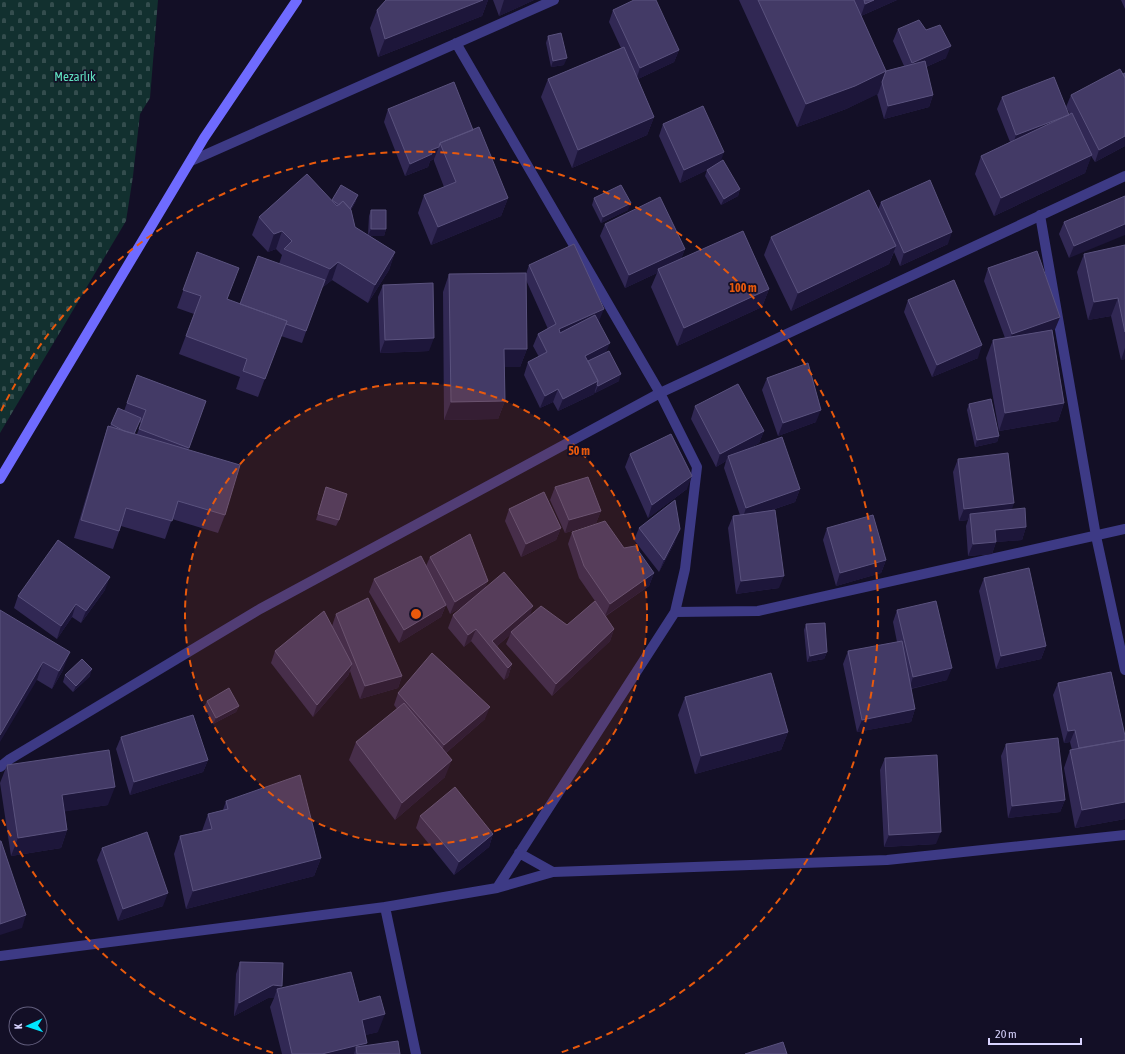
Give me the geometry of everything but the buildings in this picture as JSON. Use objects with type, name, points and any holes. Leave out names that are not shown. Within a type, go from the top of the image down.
[{"type":"street","points":[[0,477],[191,160],[297,0]]},
{"type":"street","points":[[191,160],[554,0]]},
{"type":"street","points":[[456,43],[660,393],[697,467],[685,569],[675,612],[497,888]]},
{"type":"street","points":[[0,767],[10,759],[260,609],[660,393],[1125,176]]},
{"type":"street","points":[[1040,215],[1096,536],[1125,670]]},
{"type":"street","points":[[675,612],[758,611],[1125,529]]},
{"type":"street","points":[[0,956],[385,908],[497,888],[553,872],[887,860],[1125,835]]},
{"type":"street","points":[[519,853],[553,872]]},
{"type":"street","points":[[385,908],[416,1054]]},
{"type":"green space","name":"Mezarlık","points":[[0,0],[158,0],[150,98],[140,114],[126,221],[0,433]]}]
